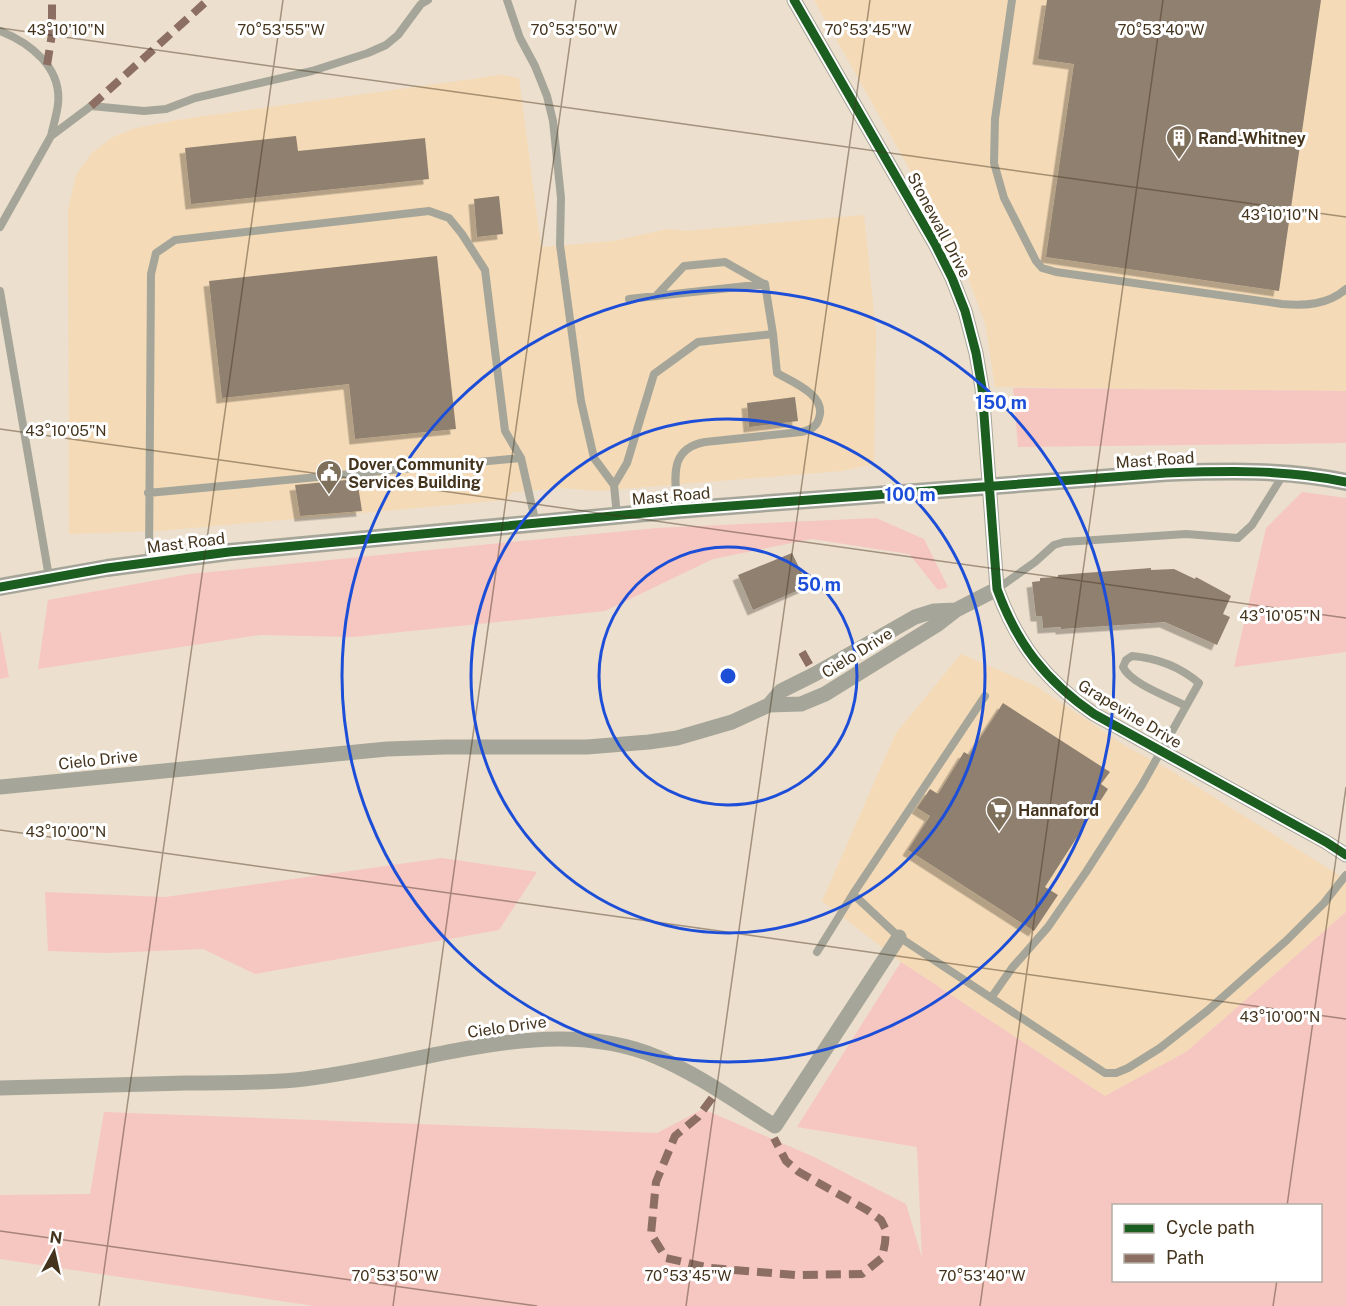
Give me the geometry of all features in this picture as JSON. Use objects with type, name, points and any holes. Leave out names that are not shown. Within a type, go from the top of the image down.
[{"type":"street","name":"Stonewall Drive","points":[[794,0],[903,187],[952,278],[965,311],[976,353],[982,387],[990,488]]},
{"type":"street","name":"Mast Road","points":[[0,587],[49,577],[229,552],[677,510],[1166,473],[1284,473],[1346,482]]},
{"type":"street","name":"Grapevine Drive","points":[[990,488],[998,589],[1005,609],[1035,660],[1064,692],[1094,714],[1346,855]]},
{"type":"street","name":"Cielo Drive","points":[[0,788],[387,748],[587,747],[649,742],[703,731],[732,722],[769,705],[801,704],[825,694],[938,624],[956,610],[998,589]]},
{"type":"street","name":"Cielo Drive","points":[[769,705],[781,691],[915,617],[934,611],[956,610]]},
{"type":"street","name":"Cielo Drive","points":[[0,1088],[295,1080],[508,1043],[552,1038],[577,1038],[616,1045],[656,1057],[705,1082],[774,1126],[899,937]]},
{"type":"lane","points":[[51,136],[90,106],[144,111],[166,110],[195,99],[312,71],[368,53],[386,45],[398,35],[422,4],[428,0]]},
{"type":"lane","points":[[507,0],[520,38],[547,96],[553,120],[561,198],[560,245],[581,401],[594,458],[614,485],[617,516]]},
{"type":"lane","points":[[1012,0],[995,119],[994,163],[1004,198],[1030,250],[1042,268],[1056,272],[1308,306],[1332,298],[1346,290]]},
{"type":"lane","points":[[0,31],[20,39],[34,49],[47,65],[57,83],[58,102],[51,136],[0,228]]},
{"type":"lane","points":[[148,562],[151,274],[156,253],[175,240],[429,211],[449,218],[485,270],[505,431],[521,458],[536,524]]},
{"type":"lane","points":[[656,296],[684,266],[724,262],[765,284]]},
{"type":"lane","points":[[629,299],[765,284]]},
{"type":"lane","points":[[677,510],[675,470],[680,457],[690,447],[705,442],[808,431],[818,422],[821,408],[815,398],[777,373],[765,284]]},
{"type":"lane","points":[[0,291],[49,577]]},
{"type":"lane","points":[[614,485],[627,463],[654,374],[699,342],[773,334]]},
{"type":"lane","points":[[148,493],[521,458]]},
{"type":"lane","points":[[998,589],[1054,545],[1064,542],[1186,534],[1238,538],[1252,525],[1284,473]]},
{"type":"lane","points":[[991,998],[1012,968],[1059,912],[1162,751],[1199,683],[1188,673],[1159,661],[1132,656],[1126,660],[1123,667],[1126,673],[1135,680],[1186,706]]},
{"type":"lane","points":[[817,952],[985,696]]},
{"type":"lane","points":[[853,894],[899,937],[1105,1073],[1116,1073],[1160,1048],[1207,1011],[1287,940],[1324,903],[1346,875]]},
{"type":"shaded area","points":[[814,0],[1346,0],[1346,391],[995,387],[985,323],[962,262]]},
{"type":"shaded area","points":[[501,75],[519,78],[541,247],[613,241],[668,229],[685,231],[864,215],[876,332],[874,464],[841,471],[598,491],[563,488],[513,492],[506,500],[158,531],[69,534],[68,210],[76,175],[92,153],[113,137],[136,128],[177,120]]},
{"type":"shaded area","points":[[1013,388],[1346,391],[1346,443],[1018,447]]},
{"type":"shaded area","points":[[1302,492],[1346,498],[1346,652],[1234,667],[1266,528]]},
{"type":"shaded area","points":[[876,518],[924,539],[948,587],[938,590],[909,554],[812,539],[713,559],[605,611],[353,637],[260,635],[38,669],[48,600],[190,574],[657,528]]},
{"type":"shaded area","points":[[0,629],[9,677],[0,679]]},
{"type":"shaded area","points":[[961,654],[1036,686],[1127,747],[1170,770],[1337,874],[1346,882],[1346,912],[1186,1052],[1105,1096],[901,962],[822,901],[896,733]]},
{"type":"shaded area","points":[[442,858],[537,872],[499,930],[255,974],[203,949],[107,953],[48,951],[45,892],[165,897]]},
{"type":"shaded area","points":[[1346,912],[1346,1306],[314,1306],[0,1259],[0,1195],[90,1194],[104,1112],[657,1133],[703,1109],[814,1157],[906,1204],[922,1258],[917,1147],[797,1127],[901,962],[1105,1096],[1186,1052]]},
{"type":"building","name":"Rand-Whitney","points":[[1047,0],[1321,0],[1279,291],[1046,257],[1074,64],[1038,59]]},
{"type":"building","points":[[296,136],[298,151],[425,138],[429,179],[191,204],[185,148]]},
{"type":"building","points":[[499,196],[503,234],[477,237],[474,199]]},
{"type":"building","points":[[437,256],[456,429],[355,439],[349,384],[222,398],[209,281]]},
{"type":"building","points":[[795,397],[798,421],[749,427],[747,403]]},
{"type":"building","name":"Dover Community Services Building","points":[[357,479],[362,511],[300,516],[295,485]]},
{"type":"building","points":[[792,553],[808,586],[753,610],[738,575]]},
{"type":"building","points":[[1151,568],[1151,570],[1174,569],[1195,579],[1196,577],[1231,596],[1223,614],[1230,617],[1217,645],[1165,622],[1061,629],[1061,627],[1043,628],[1042,616],[1036,616],[1032,582],[1040,581],[1040,578]]},
{"type":"building","name":"Hannaford","points":[[1003,703],[1110,772],[1101,784],[1108,789],[1045,887],[1058,895],[1034,931],[908,850],[930,816],[917,808],[930,789],[938,794],[964,752],[969,755]]},
{"type":"marked path","points":[[47,65],[52,34],[52,0]]},
{"type":"marked path","points":[[91,106],[208,0]]},
{"type":"marked path","points":[[802,652],[810,666]]},
{"type":"marked path","points":[[712,1098],[698,1117],[675,1136],[656,1182],[651,1234],[666,1258],[711,1268],[795,1275],[862,1274],[882,1258],[886,1230],[881,1220],[799,1172],[786,1161],[774,1138]]},
{"type":"cycle path","points":[[794,0],[935,244],[965,311],[982,388],[997,589],[1024,644],[1047,674],[1094,714],[1346,855]]},
{"type":"cycle path","points":[[0,587],[107,568],[229,552],[677,510],[1166,473],[1279,473],[1346,482]]},
{"type":"place","name":"Rand-Whitney","points":[[1179,161]]},
{"type":"place","name":"Dover Community Services Building","points":[[329,496]]},
{"type":"place","name":"Hannaford","points":[[999,833]]}]
